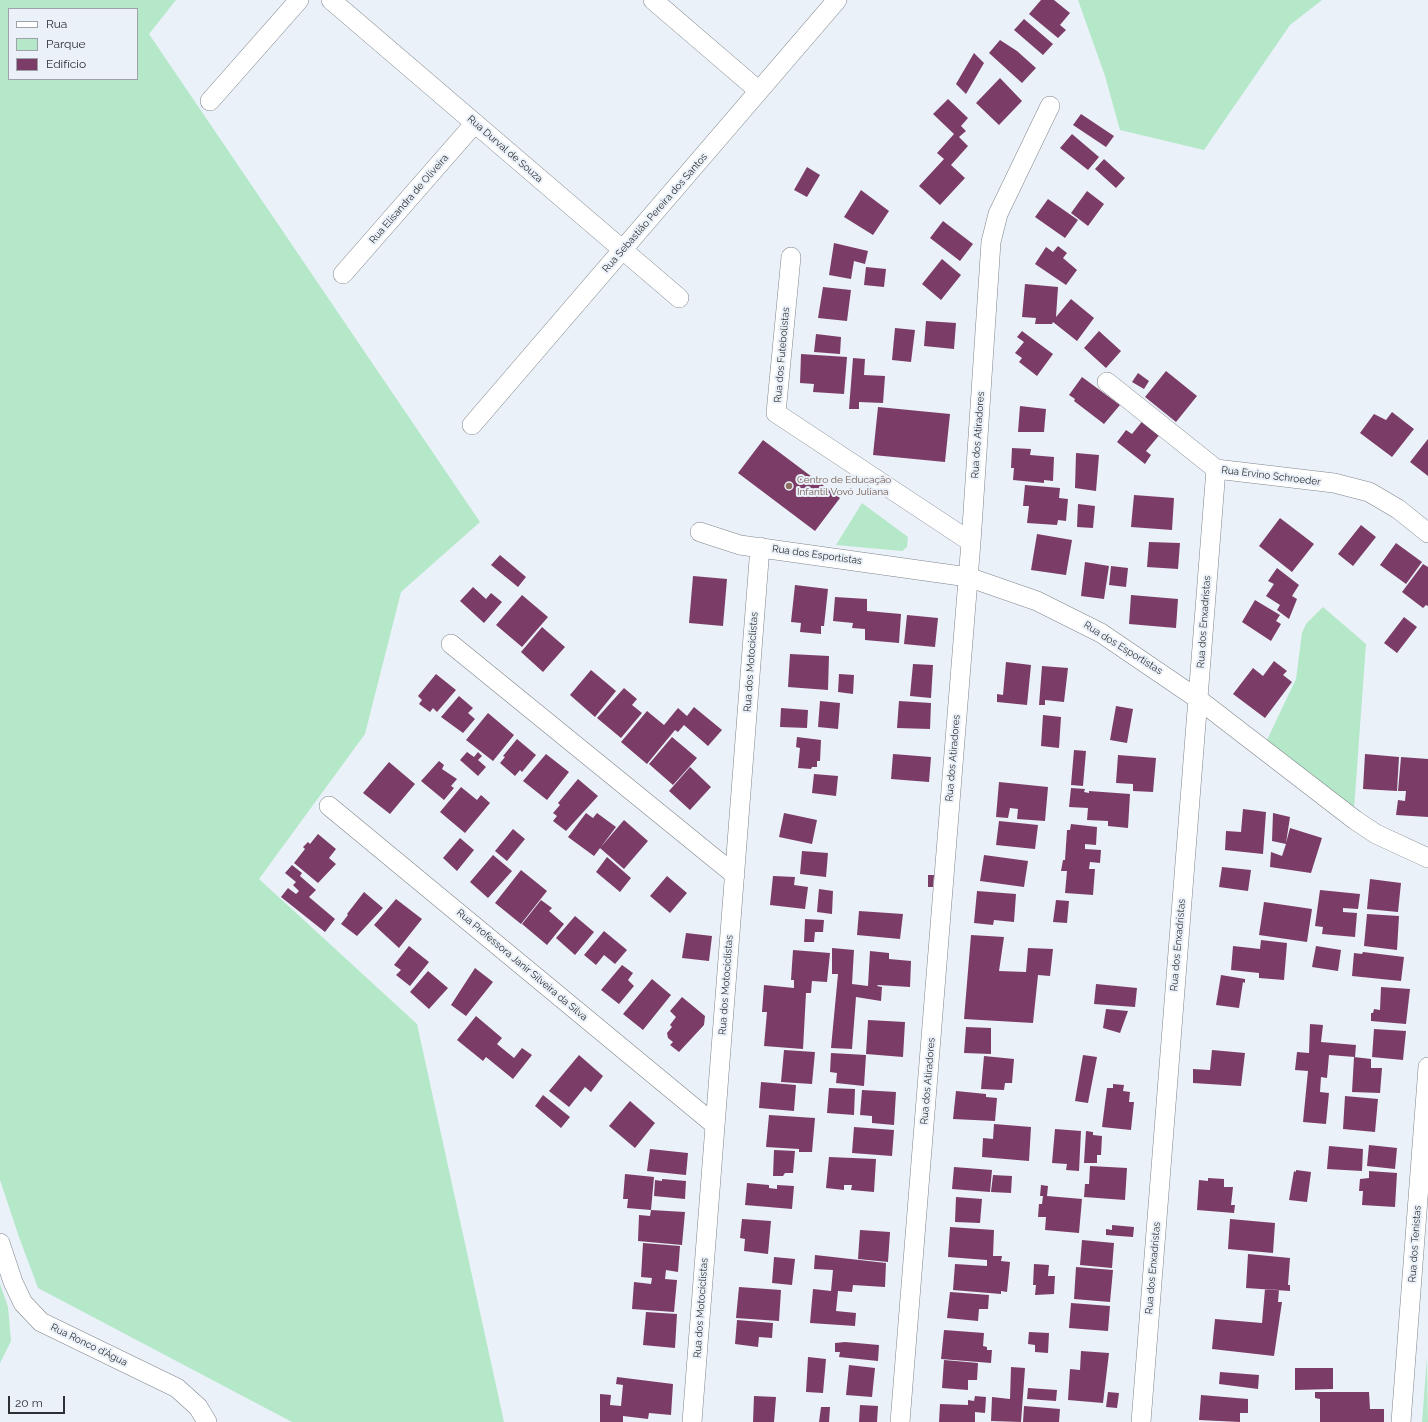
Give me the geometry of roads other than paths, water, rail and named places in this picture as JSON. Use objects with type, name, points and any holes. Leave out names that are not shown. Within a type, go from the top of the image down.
[{"type":"street","points":[[210,101],[299,0]]},
{"type":"street","name":"Rua Durval de Souza","points":[[331,0],[679,298]]},
{"type":"street","points":[[653,0],[759,91]]},
{"type":"street","name":"Rua Sebastião Pereira dos Santos","points":[[472,425],[837,0]]},
{"type":"street","name":"Rua dos Atiradores","points":[[900,1422],[971,542],[992,242],[998,214],[1050,106]]},
{"type":"street","name":"Rua Elisandra de Oliveira","points":[[343,274],[475,123]]},
{"type":"street","name":"Rua dos Futebolistas","points":[[791,257],[776,413],[971,542]]},
{"type":"street","name":"Rua Ervino Schroeder","points":[[1107,382],[1216,469],[1334,483],[1369,492],[1398,509],[1428,533]]},
{"type":"street","name":"Rua dos Enxadristas","points":[[1141,1422],[1216,469]]},
{"type":"street","name":"Rua dos Esportistas","points":[[700,532],[740,544],[968,577],[1023,595],[1076,619],[1102,633],[1198,699],[1355,820],[1376,834],[1428,858]]},
{"type":"street","name":"Rua dos Motociclistas","points":[[692,1422],[760,547]]},
{"type":"street","points":[[451,644],[735,875]]},
{"type":"street","name":"Rua Professora Janir Silveira da Silva","points":[[329,806],[715,1125]]},
{"type":"street","name":"Rua dos Tenistas","points":[[1401,1422],[1428,1067]]},
{"type":"street","name":"Rua Ronco d’Água","points":[[0,1243],[13,1282],[23,1303],[41,1322],[177,1388],[198,1407],[207,1422]]},
{"type":"place","name":"Centro de Educação Infantil Vovó Juliana","points":[[789,486]]}]
